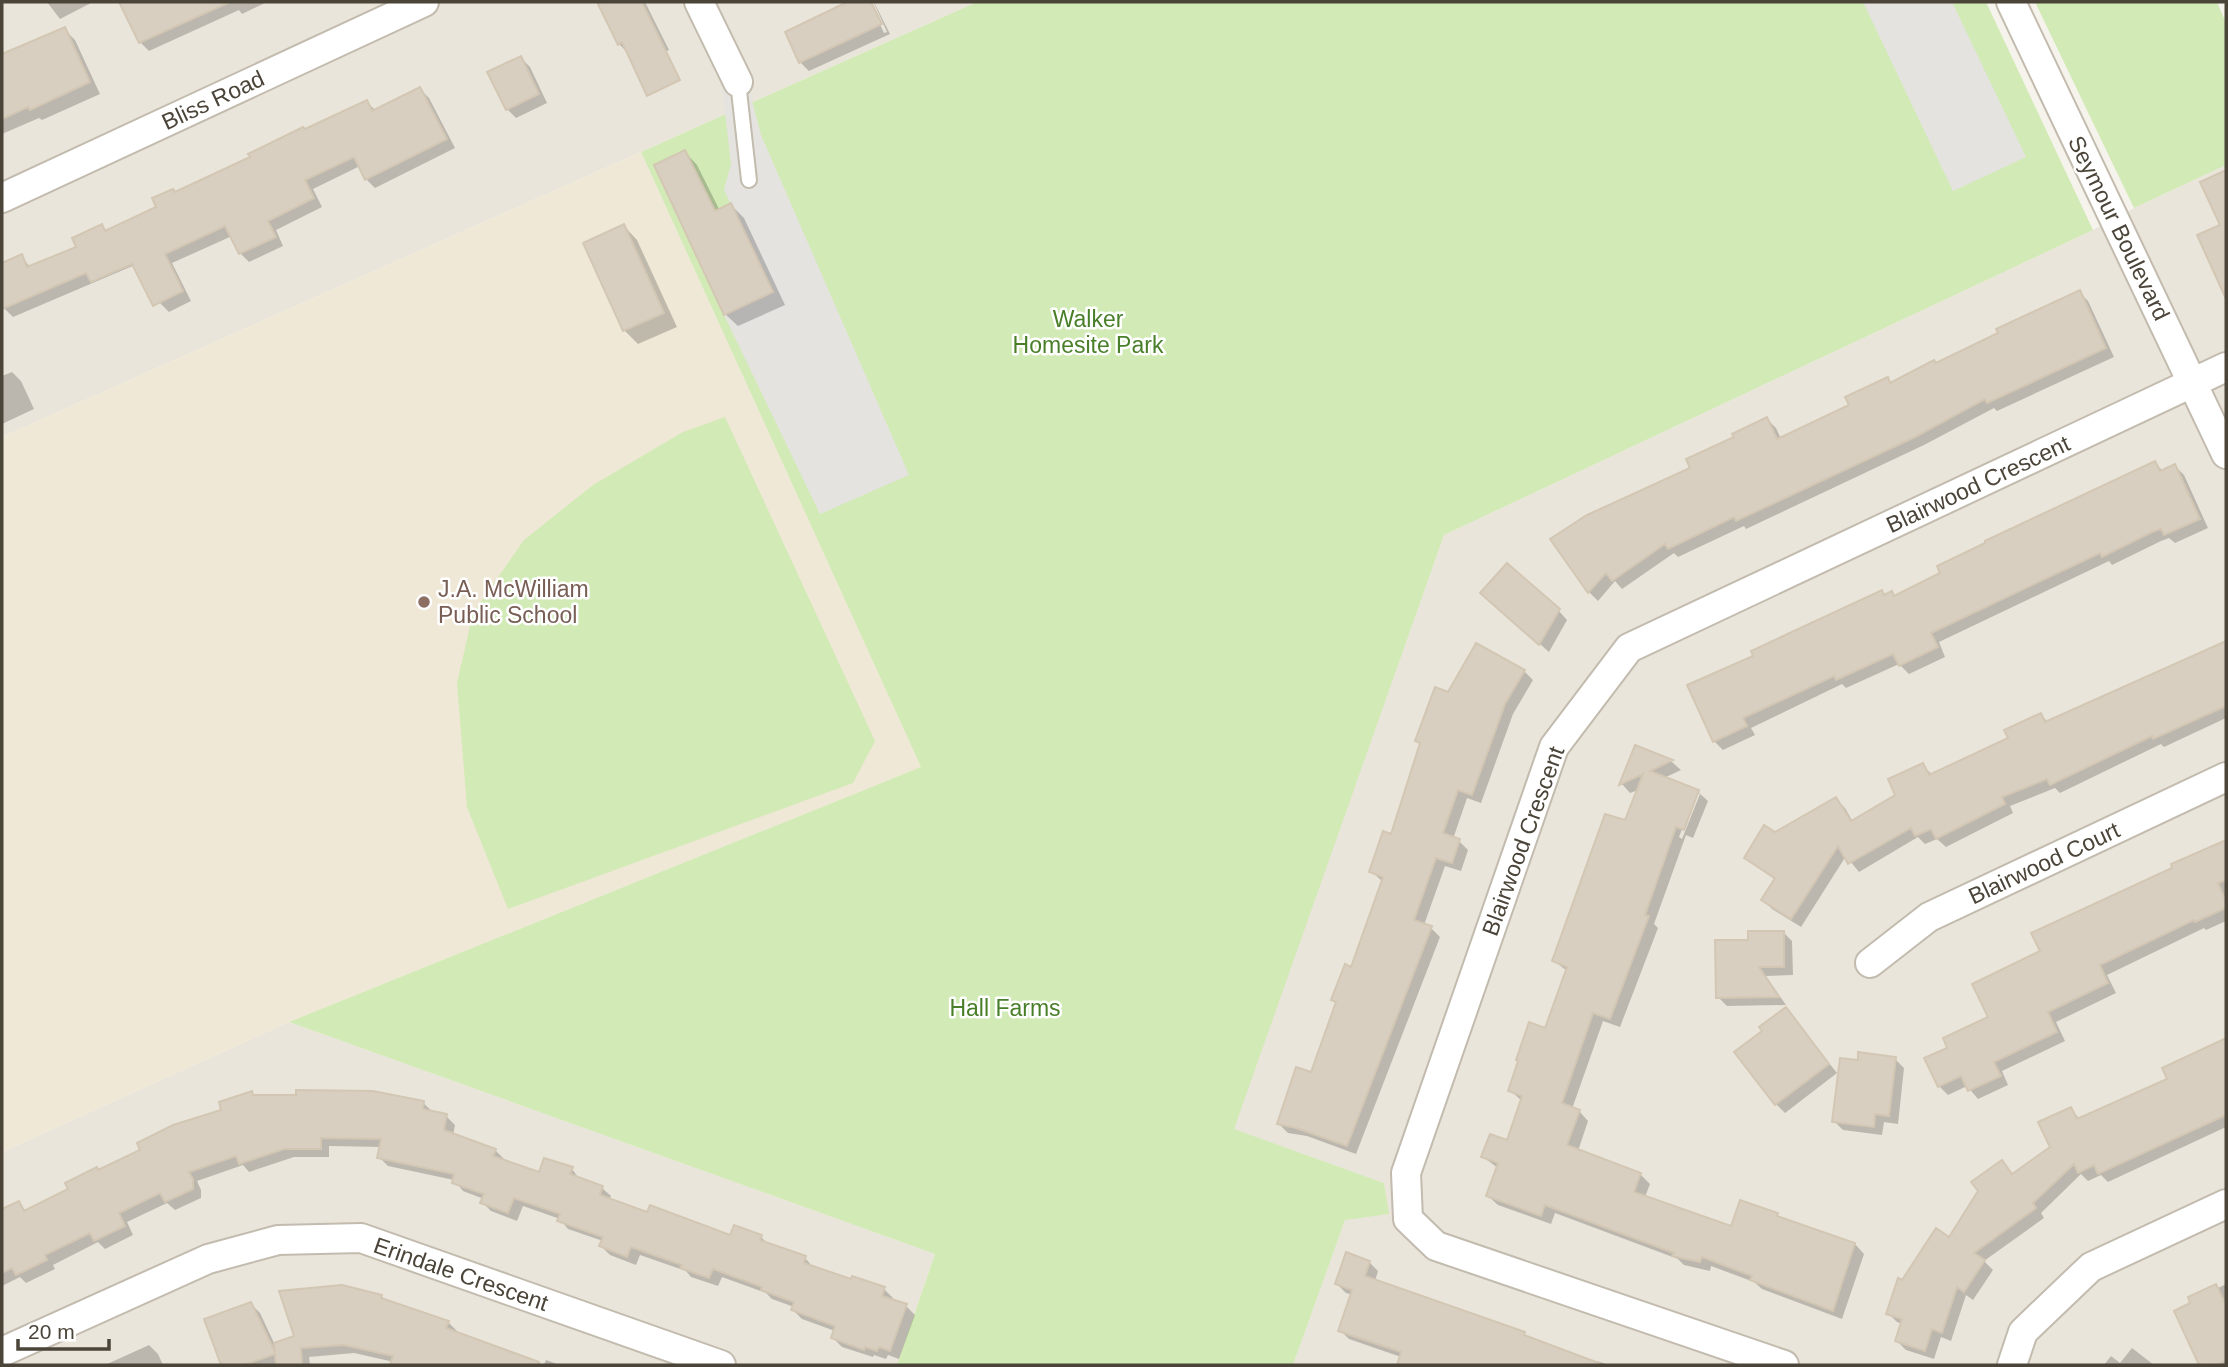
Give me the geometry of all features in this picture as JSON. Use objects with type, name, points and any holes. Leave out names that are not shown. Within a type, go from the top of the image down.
[{"type":"street","name":"Bliss Road","points":[[2,198],[424,2]]},
{"type":"street","points":[[699,2],[738,82]]},
{"type":"street","name":"Seymour Boulevard","points":[[2011,2],[2226,454]]},
{"type":"street","name":"Blairwood Crescent","points":[[1784,1365],[1436,1245],[1408,1219],[1406,1173],[1553,747],[1629,648],[2226,367]]},
{"type":"street","name":"Blairwood Court","points":[[1870,963],[1929,917],[2226,777]]},
{"type":"street","points":[[2012,1365],[2023,1332],[2091,1267],[2226,1204]]},
{"type":"street","name":"Erindale Crescent","points":[[6,1356],[208,1259],[278,1240],[361,1238],[721,1365]]},
{"type":"lane","points":[[738,82],[749,180]]},
{"type":"shaded area","points":[[2,2],[977,2],[2,437]]},
{"type":"shaded area","points":[[1863,2],[1952,2],[2026,157],[1953,191]]},
{"type":"shaded area","points":[[746,77],[761,135],[909,475],[820,514],[724,315],[773,291],[724,190],[731,164],[722,85]]},
{"type":"shaded area","name":"J.A. McWilliam Public School","points":[[641,152],[921,767],[289,1022],[2,1152],[2,437]]},
{"type":"shaded area","points":[[2226,165],[2226,1365],[1293,1365],[1345,1219],[1388,1214],[1384,1183],[1233,1129],[1444,535]]},
{"type":"shaded area","points":[[289,1022],[935,1254],[897,1365],[2,1365],[2,1152]]},
{"type":"green space","name":"Walker Homesite Park","points":[[977,2],[1986,2],[2093,230],[1444,535],[1234,1129],[1384,1183],[1389,1214],[1345,1220],[1293,1365],[897,1365],[935,1254],[289,1022],[921,767],[641,152]]},
{"type":"green space","points":[[2035,2],[2217,2],[2226,23],[2226,165],[2134,208]]},
{"type":"green space","points":[[725,417],[875,741],[853,783],[508,909],[467,807],[457,683],[473,613],[524,540],[593,485],[683,432]]},
{"type":"building","points":[[119,2],[230,2],[139,43]]},
{"type":"building","points":[[597,2],[642,2],[680,80],[647,96],[622,42],[618,45]]},
{"type":"building","points":[[847,2],[871,2],[882,24],[799,63],[785,32]]},
{"type":"building","points":[[65,27],[90,82],[30,110],[28,107],[2,119],[2,54]]},
{"type":"building","points":[[521,56],[539,94],[506,110],[487,72]]},
{"type":"building","points":[[420,87],[447,139],[365,180],[354,157],[305,180],[314,198],[268,221],[276,237],[239,254],[225,226],[165,254],[183,291],[153,306],[132,264],[91,282],[86,273],[2,309],[2,263],[22,254],[27,267],[76,247],[72,238],[102,224],[105,231],[156,207],[152,198],[173,189],[175,192],[250,157],[248,154],[303,127],[305,129],[367,100],[372,111]]},
{"type":"building","points":[[685,150],[715,211],[731,203],[773,292],[724,315],[654,165]]},
{"type":"building","points":[[2226,170],[2226,299],[2197,235],[2220,225],[2200,182]]},
{"type":"building","points":[[624,224],[664,313],[623,331],[583,243]]},
{"type":"building","points":[[2080,290],[2106,348],[1987,403],[1985,399],[1915,437],[1736,521],[1734,517],[1668,549],[1665,544],[1612,581],[1606,573],[1588,593],[1550,539],[1587,515],[1690,468],[1686,459],[1734,437],[1732,434],[1767,417],[1777,439],[1849,405],[1845,397],[1888,377],[1890,383],[1934,360],[1936,363],[1998,333],[1996,329]]},
{"type":"building","points":[[2155,461],[2160,471],[2175,464],[2200,519],[2164,535],[2161,529],[2152,532],[2102,557],[2100,553],[1931,633],[1938,647],[1899,666],[1893,654],[1836,680],[1834,676],[1743,718],[1747,726],[1713,742],[1687,685],[1753,656],[1751,651],[1882,590],[1884,595],[1892,591],[1894,596],[1940,573],[1937,566],[1985,541]]},
{"type":"building","points":[[1507,563],[1560,609],[1539,645],[1480,593]]},
{"type":"building","points":[[2226,641],[2226,706],[2153,739],[2152,736],[2050,785],[2047,779],[2002,797],[2005,804],[1936,839],[1931,829],[1915,836],[1911,828],[1848,864],[1838,846],[1791,919],[1761,900],[1775,878],[1744,858],[1764,825],[1775,832],[1836,797],[1851,821],[1895,795],[1888,779],[1923,763],[1929,775],[2008,738],[2004,730],[2041,713],[2045,722]]},
{"type":"building","points":[[1476,643],[1525,670],[1505,704],[1472,795],[1458,790],[1443,833],[1460,839],[1452,863],[1436,858],[1414,920],[1432,926],[1347,1146],[1277,1124],[1296,1067],[1311,1072],[1336,1002],[1331,1000],[1345,964],[1351,967],[1383,877],[1369,872],[1383,831],[1391,834],[1420,743],[1415,741],[1435,687],[1448,692]]},
{"type":"building","points":[[1635,745],[1673,760],[1650,771],[1699,790],[1684,830],[1676,827],[1645,915],[1649,916],[1610,1019],[1593,1013],[1562,1103],[1580,1110],[1567,1145],[1641,1173],[1634,1192],[1731,1226],[1740,1200],[1855,1243],[1833,1311],[1750,1280],[1752,1276],[1702,1257],[1700,1262],[1672,1256],[1674,1253],[1545,1205],[1541,1216],[1486,1196],[1498,1163],[1481,1157],[1490,1134],[1507,1140],[1522,1096],[1508,1091],[1518,1061],[1516,1060],[1529,1022],[1545,1028],[1567,967],[1552,961],[1605,814],[1625,820],[1643,774],[1619,785]]},
{"type":"building","points":[[2226,840],[2226,880],[2218,883],[2226,901],[2226,908],[2195,922],[2194,920],[2100,965],[2108,983],[2048,1012],[2057,1032],[1994,1062],[2001,1076],[1968,1091],[1961,1076],[1938,1087],[1924,1058],[1947,1048],[1943,1038],[1988,1017],[1972,984],[2040,951],[2031,933]]},
{"type":"building","points":[[1748,931],[1784,931],[1784,967],[1759,967],[1779,997],[1716,998],[1715,940],[1748,940]]},
{"type":"building","points":[[1786,1007],[1829,1064],[1775,1105],[1734,1052],[1762,1031],[1759,1027]]},
{"type":"building","points":[[2226,1038],[2226,1115],[2098,1174],[2094,1165],[2078,1173],[2074,1164],[2033,1203],[2036,1208],[1974,1253],[1985,1260],[1964,1292],[1957,1287],[1942,1333],[1932,1329],[1925,1351],[1895,1341],[1902,1319],[1886,1314],[1898,1278],[1902,1280],[1936,1228],[1949,1237],[1978,1191],[1971,1182],[2002,1160],[2012,1174],[2050,1147],[2038,1122],[2071,1107],[2077,1119],[2167,1079],[2162,1068]]},
{"type":"building","points":[[1858,1052],[1896,1057],[1889,1116],[1875,1114],[1874,1127],[1832,1122],[1840,1058],[1858,1060]]},
{"type":"building","points":[[296,1090],[373,1091],[424,1101],[423,1109],[447,1114],[444,1130],[496,1149],[493,1156],[539,1172],[544,1158],[573,1167],[570,1174],[603,1186],[600,1195],[647,1212],[650,1205],[730,1235],[734,1225],[762,1235],[760,1240],[806,1256],[804,1263],[885,1287],[882,1296],[907,1304],[890,1351],[879,1347],[877,1351],[865,1347],[864,1350],[831,1338],[835,1326],[791,1310],[794,1302],[713,1269],[709,1278],[680,1268],[682,1265],[631,1247],[627,1257],[599,1246],[603,1237],[557,1221],[560,1214],[514,1198],[508,1213],[480,1203],[484,1194],[452,1183],[454,1174],[377,1158],[381,1139],[321,1138],[321,1149],[284,1149],[239,1164],[236,1156],[189,1172],[193,1179],[193,1189],[165,1202],[160,1193],[119,1213],[125,1226],[94,1241],[90,1233],[45,1255],[47,1260],[16,1275],[12,1268],[2,1273],[2,1209],[19,1201],[24,1211],[68,1189],[65,1183],[140,1150],[137,1143],[173,1125],[221,1110],[219,1102],[252,1091],[253,1095],[296,1095]]},
{"type":"building","points":[[1346,1252],[1370,1261],[1365,1276],[1525,1332],[1524,1335],[1599,1363],[1397,1365],[1401,1352],[1338,1331],[1352,1290],[1335,1284]]},
{"type":"building","points":[[2216,1284],[2226,1305],[2226,1360],[2216,1365],[2199,1365],[2174,1311],[2190,1303],[2188,1297]]},
{"type":"building","points":[[342,1285],[382,1295],[381,1298],[449,1321],[446,1328],[539,1362],[539,1365],[390,1365],[393,1356],[344,1345],[301,1348],[302,1365],[276,1365],[275,1354],[244,1365],[221,1365],[204,1319],[251,1302],[275,1352],[274,1343],[294,1336],[279,1291]]},
{"type":"place","name":"J.A. McWilliam Public School","points":[[424,602]]},
{"type":"park label","name":"Hall Farms","points":[[1005,1008]]}]
